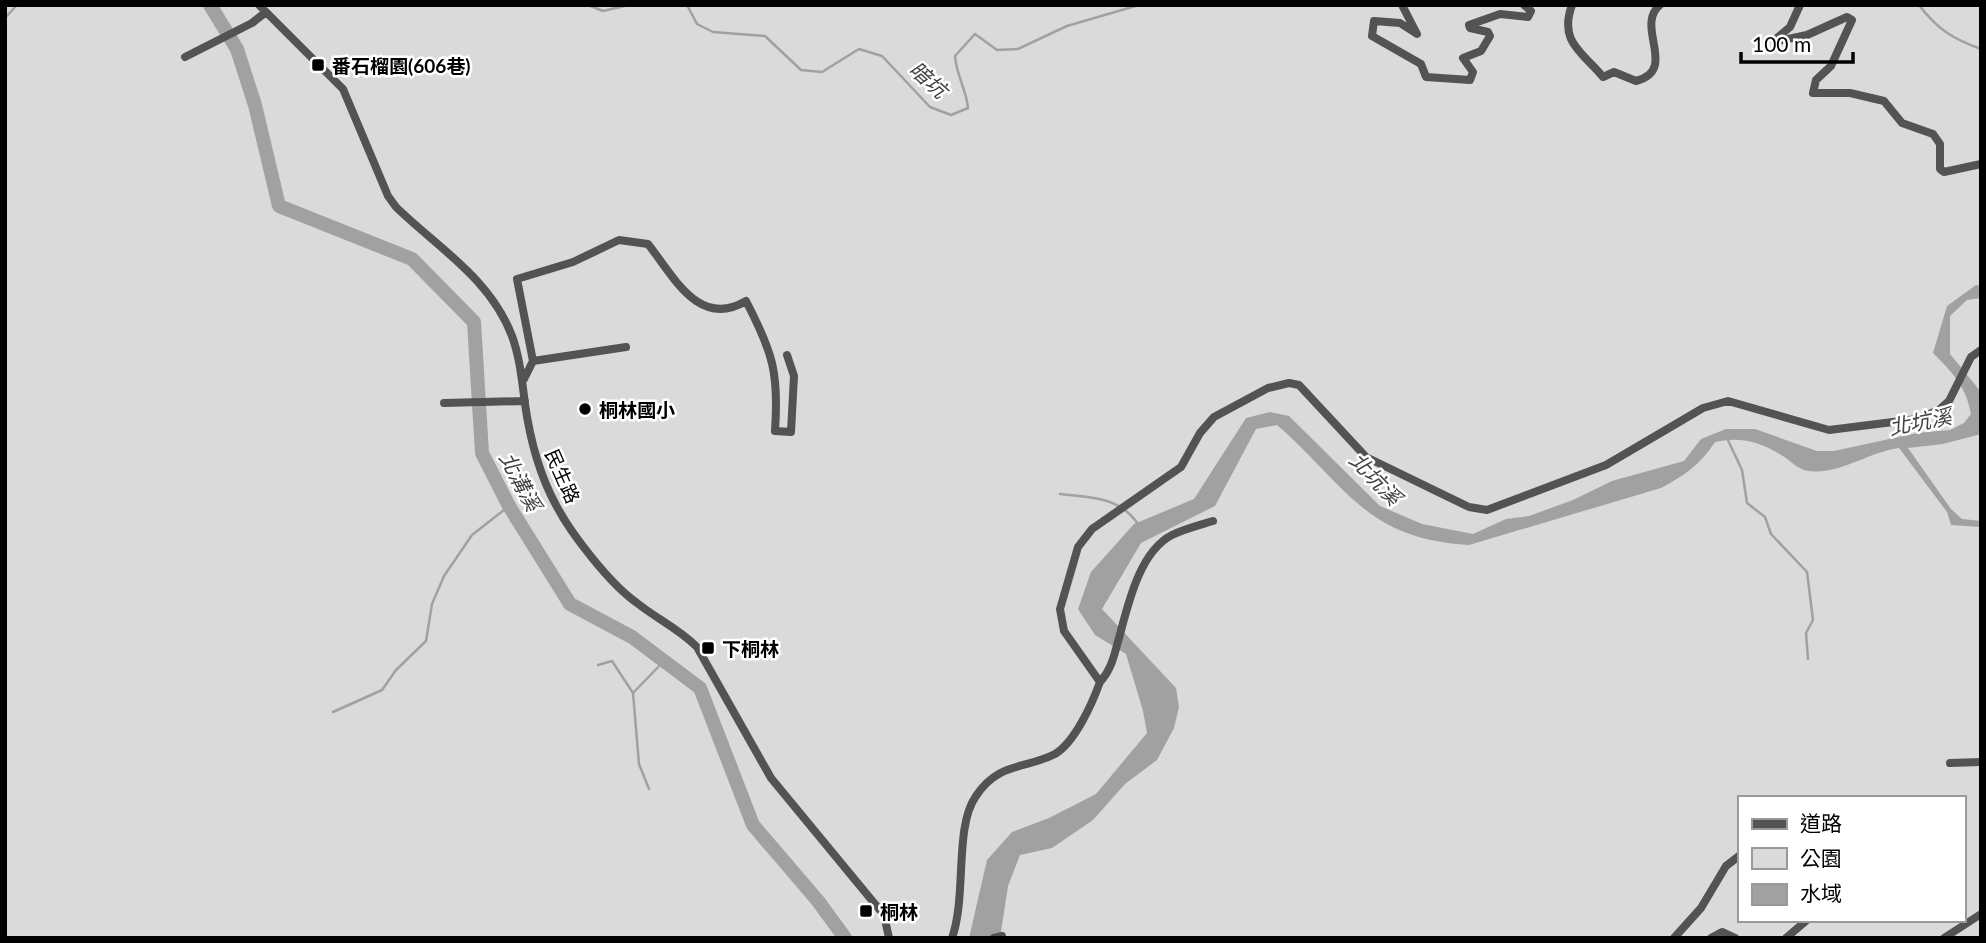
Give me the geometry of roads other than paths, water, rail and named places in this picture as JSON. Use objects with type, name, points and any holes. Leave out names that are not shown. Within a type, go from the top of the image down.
[{"type":"street","points":[[1402,5],[1417,34],[1401,23],[1374,21],[1372,36],[1421,64],[1426,77],[1470,80],[1473,72],[1463,58],[1481,51],[1490,36],[1488,32],[1469,25],[1500,14],[1528,17],[1531,11],[1524,5]]},
{"type":"street","points":[[1572,5],[1568,34],[1584,62],[1603,77],[1614,72],[1636,81],[1651,74],[1656,65],[1650,19],[1652,12],[1660,5]]},
{"type":"street","points":[[1800,5],[1790,27],[1777,38],[1778,41],[1807,35],[1847,17],[1852,20],[1831,66],[1816,80],[1813,93],[1850,93],[1884,101],[1902,123],[1933,135],[1940,144],[1940,169],[1944,172],[1981,164]]},
{"type":"street","points":[[190,56],[252,23],[262,8]]},
{"type":"street","name":"民生路","points":[[262,8],[344,89],[388,196],[396,207],[464,266],[488,293],[512,337],[524,379],[534,450],[557,507],[620,589],[636,603],[681,630],[696,647],[771,778],[884,915],[889,938]]},
{"type":"street","points":[[524,379],[533,362],[517,279],[573,262],[618,240],[630,239],[648,244],[680,285],[700,304],[714,311],[730,310],[746,301],[772,357],[778,387],[775,431],[791,432],[794,376],[787,355]]},
{"type":"street","points":[[533,362],[626,347]]},
{"type":"street","points":[[1100,682],[1063,631],[1060,609],[1077,547],[1092,529],[1181,467],[1200,433],[1214,417],[1268,388],[1289,383],[1299,386],[1366,457],[1474,510],[1499,506],[1542,486],[1606,465],[1716,404],[1728,401],[1802,425],[1843,430],[1880,422],[1917,419],[1939,410],[1955,392],[1966,366],[1981,350]]},
{"type":"street","points":[[447,403],[525,401]]},
{"type":"street","points":[[952,938],[959,919],[963,835],[976,796],[1011,766],[1054,755],[1066,745],[1100,682],[1109,672],[1141,572],[1156,546],[1171,535],[1213,521]]},
{"type":"street","points":[[1950,762],[1981,762]]},
{"type":"street","points":[[1674,938],[1701,908],[1726,866],[1738,857]]},
{"type":"street","points":[[1944,938],[1981,914]]},
{"type":"street","points":[[1786,938],[1805,922]]},
{"type":"street","points":[[1712,938],[1722,932],[1735,938]]},
{"type":"water","name":"北坑溪","points":[[1976,285],[1981,286],[1981,298],[1967,300],[1950,316],[1950,354],[1981,392],[1981,434],[1943,444],[1908,448],[1951,509],[1962,519],[1981,521],[1981,527],[1951,525],[1947,512],[1899,448],[1840,467],[1816,471],[1804,470],[1761,445],[1744,440],[1725,440],[1715,442],[1691,469],[1661,488],[1469,545],[1434,541],[1405,532],[1360,506],[1277,425],[1256,429],[1215,506],[1141,543],[1102,609],[1176,688],[1179,707],[1174,728],[1157,760],[1125,784],[1093,820],[1052,848],[1020,855],[1008,886],[1000,938],[969,938],[987,860],[1012,832],[1049,818],[1096,794],[1147,733],[1126,654],[1095,635],[1078,609],[1091,572],[1134,524],[1194,499],[1246,418],[1270,412],[1289,416],[1380,506],[1422,524],[1473,534],[1506,519],[1529,516],[1573,500],[1612,481],[1684,461],[1701,439],[1726,429],[1755,429],[1817,451],[1834,451],[1917,433],[1950,430],[1964,423],[1971,414],[1969,404],[1962,387],[1933,353],[1947,306]]},
{"type":"waterway","points":[[5,18],[17,5]]},
{"type":"waterway","name":"北溝溪","points":[[210,5],[237,49],[255,105],[279,206],[412,259],[474,322],[482,453],[509,506],[570,604],[632,637],[700,688],[753,825],[818,901],[845,938]]},
{"type":"waterway","name":"暗坑","points":[[588,5],[603,11],[629,5]]},
{"type":"waterway","name":"暗坑","points":[[687,5],[697,24],[713,32],[765,36],[801,70],[822,72],[859,49],[882,56],[930,107],[951,115],[968,108],[955,56],[975,34],[997,50],[1018,49],[1067,26],[1139,5]]},
{"type":"waterway","points":[[1919,5],[1932,21],[1946,32],[1981,49]]},
{"type":"waterway","points":[[1727,438],[1742,470],[1747,503],[1765,517],[1771,534],[1807,572],[1813,620],[1806,633],[1808,659]]},
{"type":"waterway","points":[[1060,494],[1113,503],[1138,524]]},
{"type":"waterway","points":[[333,712],[382,690],[396,670],[426,641],[432,604],[444,576],[472,535],[509,506]]},
{"type":"waterway","points":[[598,665],[612,661],[633,693]]},
{"type":"waterway","points":[[649,789],[639,764],[633,693],[664,661]]},
{"type":"place","name":"番石榴園(606巷)","points":[[318,65]]},
{"type":"place","name":"桐林國小","points":[[585,409]]},
{"type":"place","name":"下桐林","points":[[708,648]]},
{"type":"place","name":"桐林","points":[[866,911]]}]
